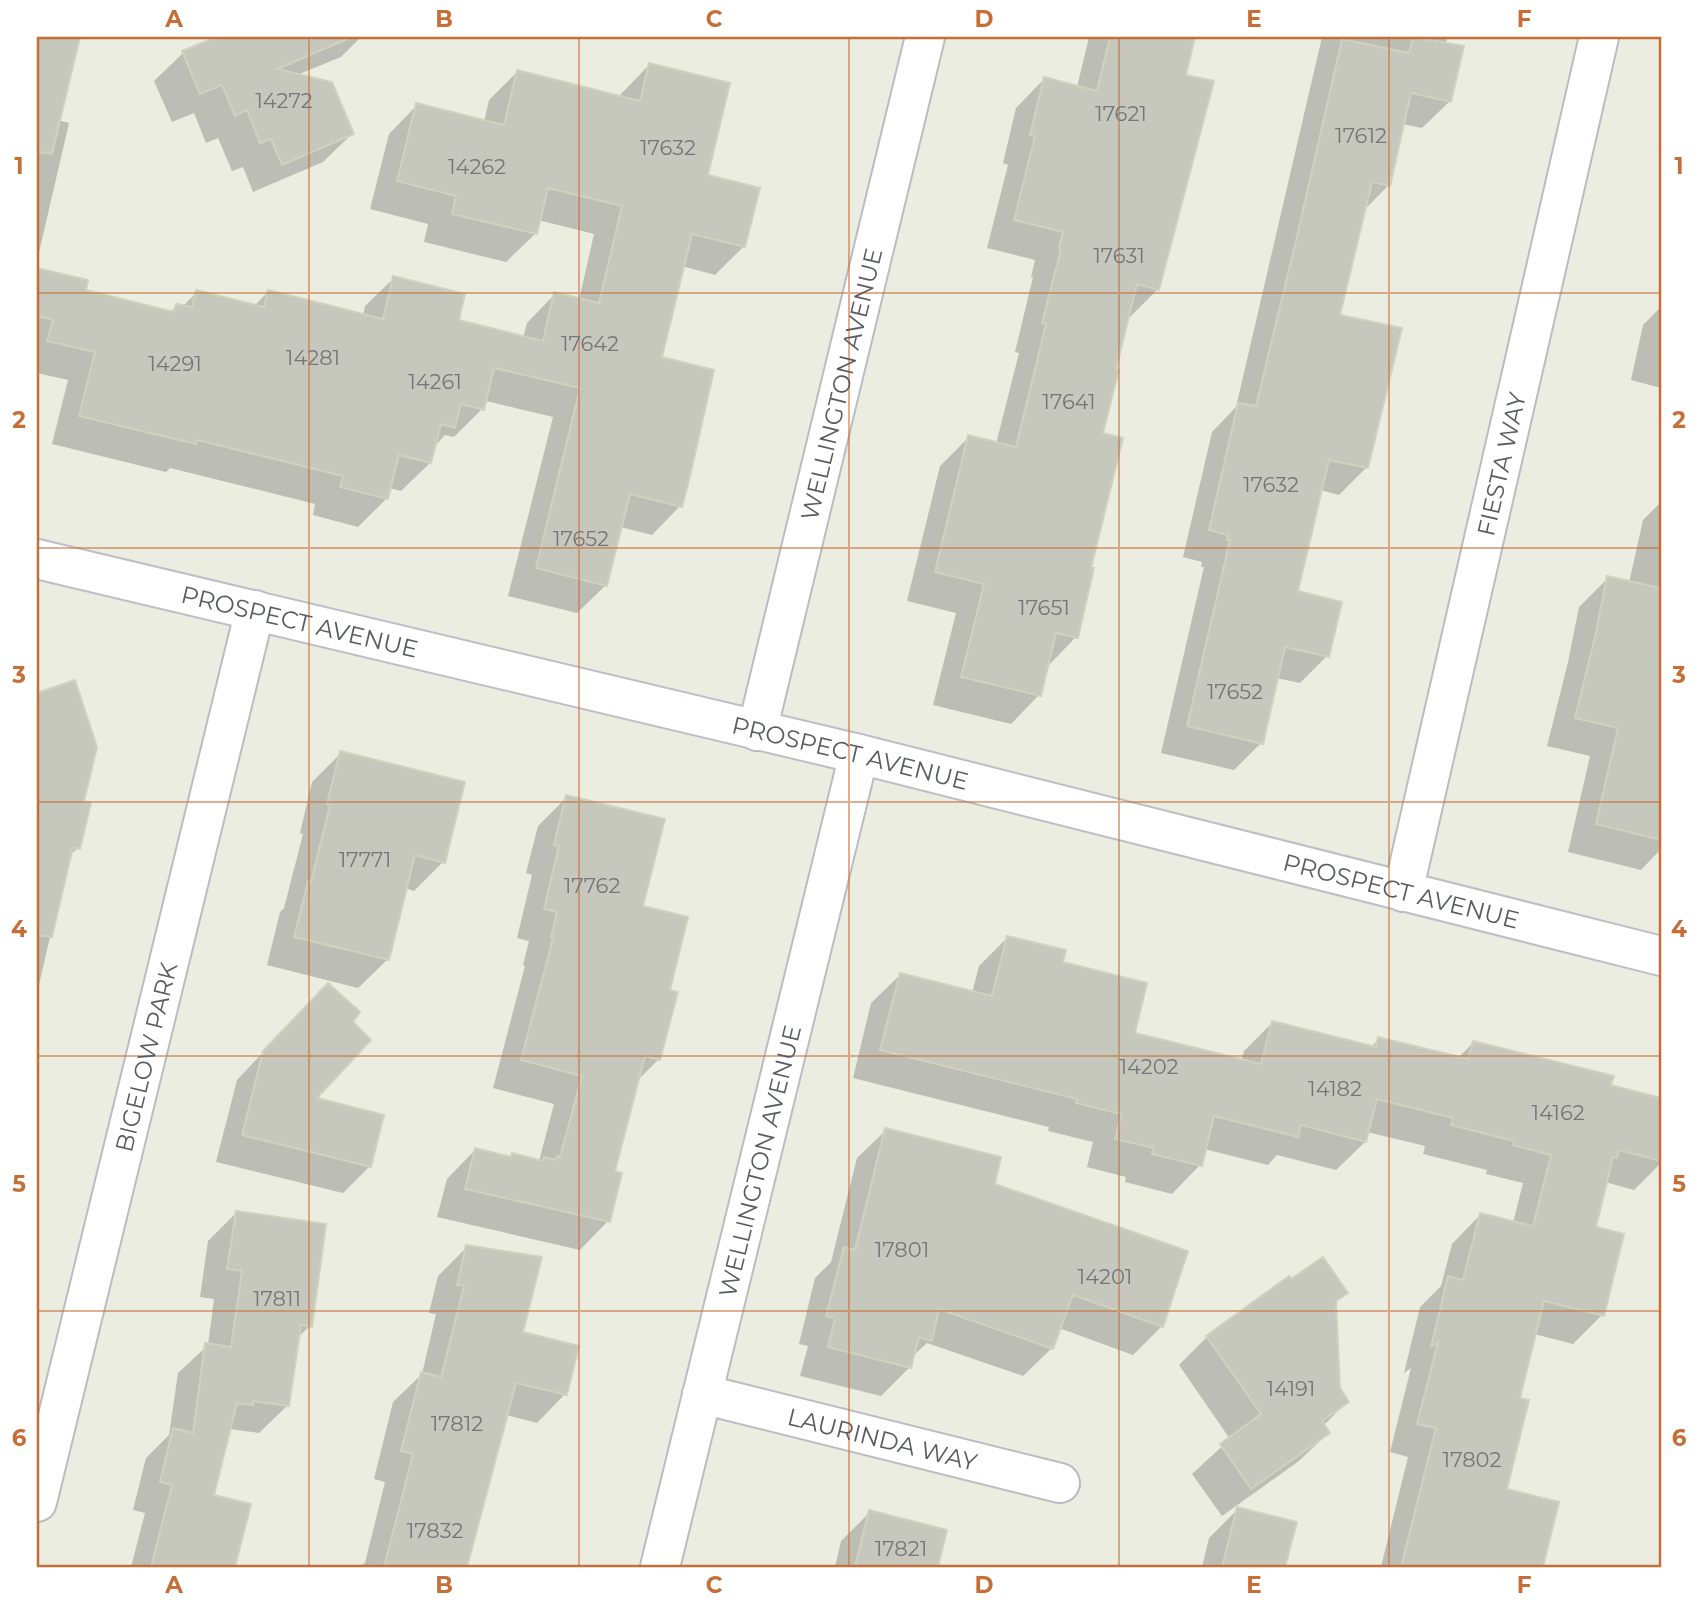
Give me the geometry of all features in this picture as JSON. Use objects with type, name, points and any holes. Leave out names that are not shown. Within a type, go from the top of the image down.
[{"type":"street","name":"WELLINGTON AVENUE","points":[[757,731],[924,37]]},
{"type":"street","name":"FIESTA WAY","points":[[1403,892],[1599,37]]},
{"type":"street","name":"PROSPECT AVENUE","points":[[37,559],[859,754],[1661,956]]},
{"type":"street","name":"BIGELOW PARK","points":[[37,1502],[255,610]]},
{"type":"street","name":"WELLINGTON AVENUE","points":[[660,1567],[859,754]]},
{"type":"street","name":"LAURINDA WAY","points":[[702,1394],[1060,1483]]},
{"type":"building","points":[[37,37],[80,37],[52,154],[37,152]]},
{"type":"building","points":[[216,37],[352,37],[277,69],[332,82],[354,134],[282,165],[271,139],[260,143],[247,110],[235,116],[222,85],[200,94],[182,51]]},
{"type":"building","points":[[1110,37],[1195,37],[1186,75],[1214,81],[1159,290],[1137,284],[1116,369],[1119,370],[1103,433],[1123,438],[1091,568],[1094,568],[1078,638],[1056,633],[1041,696],[961,677],[984,584],[935,572],[968,435],[1016,447],[1046,324],[1042,323],[1063,232],[1014,220],[1035,136],[1030,135],[1044,77],[1097,91]]},
{"type":"building","points":[[1413,37],[1464,46],[1451,102],[1411,93],[1390,186],[1372,182],[1340,315],[1402,328],[1368,468],[1329,460],[1298,591],[1342,602],[1329,657],[1285,647],[1263,744],[1187,726],[1230,540],[1227,540],[1228,535],[1209,530],[1238,403],[1256,406],[1342,39],[1409,53]]},
{"type":"building","points":[[649,63],[730,83],[708,175],[760,188],[745,247],[692,234],[662,357],[714,370],[691,472],[682,507],[630,494],[607,586],[536,568],[580,388],[494,368],[484,410],[461,404],[455,428],[441,424],[431,463],[399,455],[388,499],[340,487],[343,476],[197,440],[196,444],[79,416],[95,352],[47,341],[53,320],[37,316],[37,268],[88,280],[86,290],[174,312],[176,304],[192,307],[196,290],[264,307],[268,290],[383,319],[393,276],[465,294],[459,320],[543,341],[554,292],[599,303],[622,206],[548,188],[537,234],[452,214],[456,196],[397,181],[416,103],[504,125],[517,70],[640,101]]},
{"type":"building","points":[[1607,576],[1661,588],[1661,840],[1596,824],[1618,728],[1575,718]]},
{"type":"building","points":[[75,680],[97,747],[84,801],[91,803],[80,849],[73,847],[52,937],[37,935],[37,693]]},
{"type":"building","points":[[340,751],[465,782],[445,863],[415,855],[389,960],[294,937],[308,881],[311,882]]},
{"type":"building","points":[[566,795],[665,819],[643,906],[688,917],[670,990],[678,992],[660,1060],[645,1056],[615,1171],[622,1173],[610,1222],[465,1189],[475,1148],[543,1161],[544,1157],[556,1160],[557,1156],[560,1157],[582,1076],[521,1060],[553,938],[551,937],[557,912],[544,909],[559,846],[554,845]]},
{"type":"building","points":[[1007,936],[1066,950],[1063,962],[1147,983],[1135,1033],[1261,1064],[1272,1021],[1376,1047],[1378,1037],[1468,1059],[1473,1041],[1614,1076],[1611,1085],[1661,1098],[1661,1161],[1619,1150],[1617,1158],[1613,1157],[1596,1227],[1624,1234],[1604,1316],[1544,1301],[1520,1398],[1529,1400],[1507,1489],[1559,1502],[1543,1567],[1401,1567],[1436,1428],[1417,1424],[1438,1342],[1431,1347],[1448,1276],[1463,1280],[1480,1213],[1533,1226],[1551,1155],[1513,1145],[1514,1141],[1451,1125],[1453,1118],[1377,1099],[1366,1142],[1301,1125],[1298,1137],[1214,1116],[1202,1166],[1152,1154],[1154,1148],[1115,1139],[1121,1114],[1076,1103],[1077,1099],[880,1050],[900,973],[992,996]]},
{"type":"building","points":[[328,983],[360,1012],[353,1022],[371,1040],[317,1098],[384,1115],[371,1167],[242,1135],[263,1051]]},
{"type":"building","points":[[885,1128],[1001,1157],[995,1184],[1188,1251],[1163,1327],[1073,1295],[1053,1349],[939,1309],[932,1341],[919,1337],[911,1368],[828,1347],[835,1318],[826,1316],[844,1247],[855,1250]]},
{"type":"building","points":[[236,1211],[326,1224],[312,1327],[301,1325],[289,1406],[253,1401],[253,1405],[237,1403],[214,1495],[251,1504],[235,1567],[151,1567],[172,1485],[160,1482],[173,1428],[193,1433],[205,1343],[231,1347],[242,1271],[227,1269]]},
{"type":"building","points":[[466,1245],[542,1257],[523,1332],[579,1346],[567,1395],[516,1383],[467,1567],[384,1567],[413,1454],[401,1451],[421,1372],[441,1377],[464,1286],[457,1285]]},
{"type":"building","points":[[1323,1257],[1348,1293],[1336,1301],[1340,1388],[1349,1402],[1322,1421],[1330,1433],[1251,1489],[1220,1444],[1261,1414],[1206,1336],[1289,1276],[1291,1279]]},
{"type":"building","points":[[1237,1507],[1297,1522],[1285,1567],[1222,1567]]},
{"type":"building","points":[[869,1510],[947,1530],[938,1567],[855,1567]]}]
